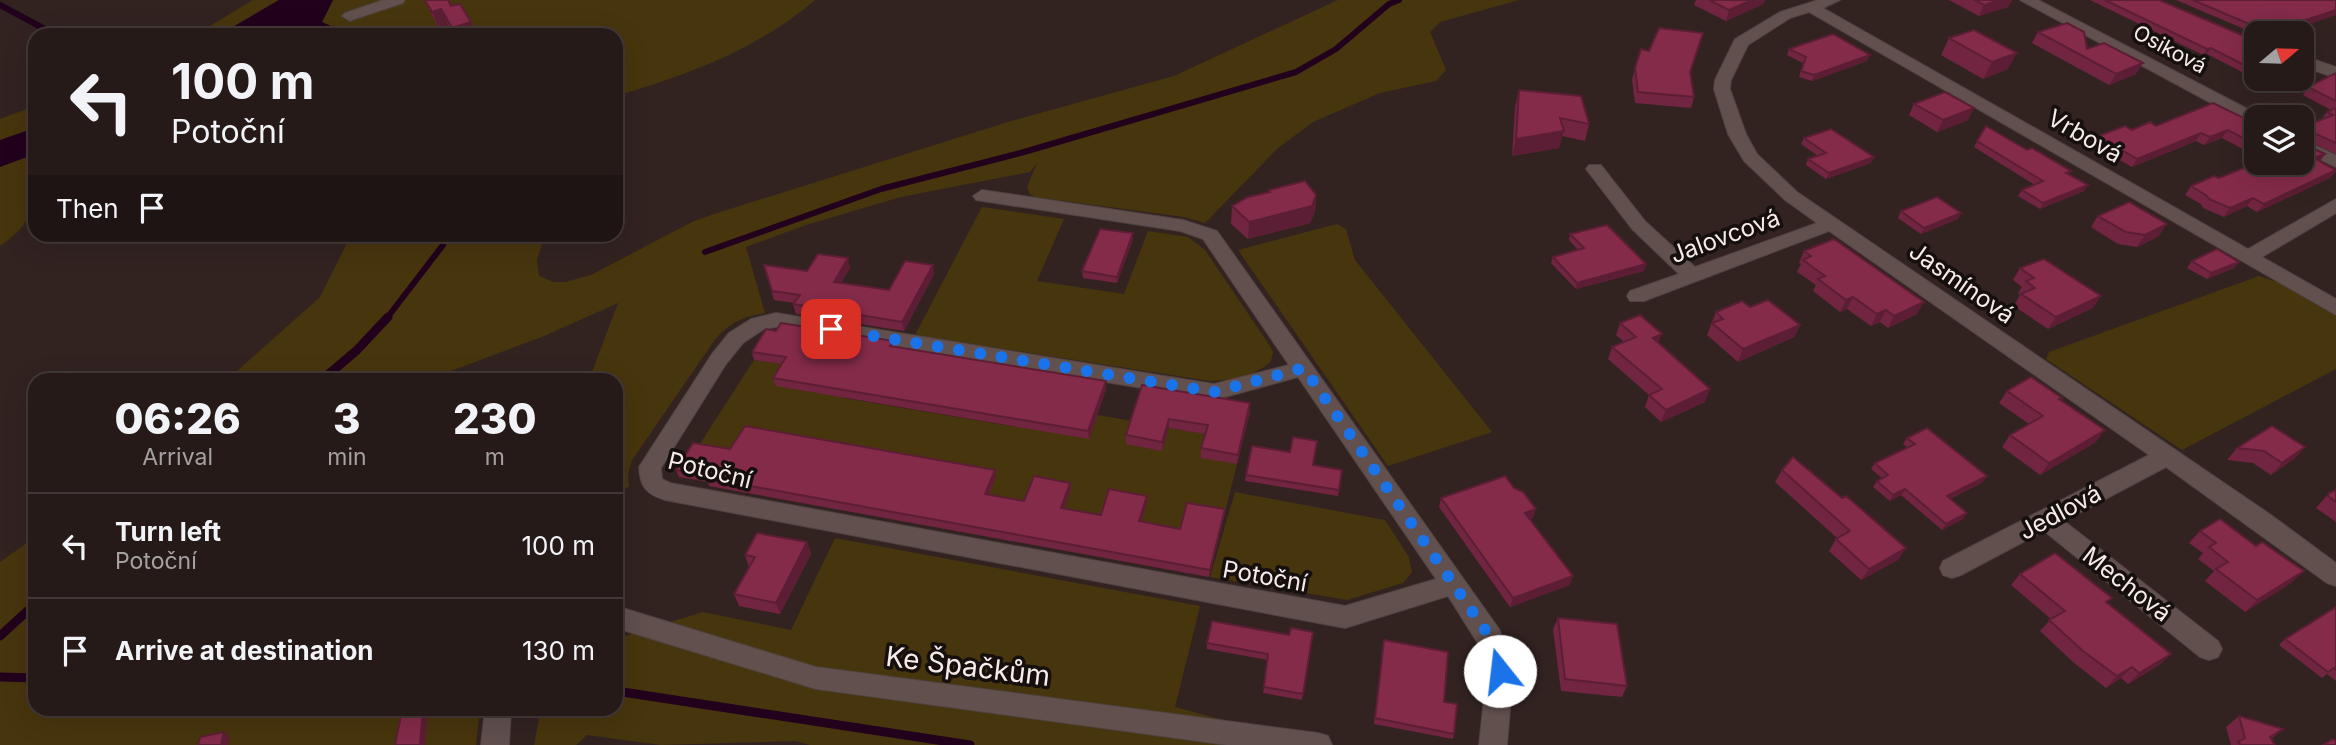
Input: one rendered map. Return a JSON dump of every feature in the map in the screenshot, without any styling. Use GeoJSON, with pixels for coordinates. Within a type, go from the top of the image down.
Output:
{"type":"FeatureCollection","features":[{"type":"Feature","properties":{"kind":"street"},"geometry":{"type":"LineString","coordinates":[[350,16],[398,0]]}},
{"type":"Feature","properties":{"kind":"street","name":"Jasmínová"},"geometry":{"type":"LineString","coordinates":[[1833,0],[1785,15],[1741,42],[1723,80],[1722,89],[1737,134],[1751,157],[1791,196],[1830,224],[2336,576]]}},
{"type":"Feature","properties":{"kind":"street","name":"Osiková"},"geometry":{"type":"LineString","coordinates":[[2027,0],[2244,114]]}},
{"type":"Feature","properties":{"kind":"street","name":"Vrbová"},"geometry":{"type":"LineString","coordinates":[[1810,7],[2336,308]]}},
{"type":"Feature","properties":{"kind":"street"},"geometry":{"type":"LineString","coordinates":[[2314,65],[2336,73]]}},
{"type":"Feature","properties":{"kind":"street"},"geometry":{"type":"LineString","coordinates":[[2314,151],[2336,162]]}},
{"type":"Feature","properties":{"kind":"street"},"geometry":{"type":"LineString","coordinates":[[1595,169],[1625,213],[1691,274]]}},
{"type":"Feature","properties":{"kind":"street"},"geometry":{"type":"LineString","coordinates":[[982,196],[1183,226],[1210,235],[1490,637],[1500,671],[1493,745]]}},
{"type":"Feature","properties":{"kind":"street"},"geometry":{"type":"LineString","coordinates":[[2249,257],[2336,205]]}},
{"type":"Feature","properties":{"kind":"street","name":"Jalovcová"},"geometry":{"type":"LineString","coordinates":[[1637,296],[1830,224]]}},
{"type":"Feature","properties":{"kind":"street","name":"Potoční"},"geometry":{"type":"LineString","coordinates":[[1304,368],[1214,392],[776,320],[758,324],[736,338],[719,359],[650,467],[651,482],[664,491],[1345,617],[1453,584]]}},
{"type":"Feature","properties":{"kind":"street","name":"Jedlová"},"geometry":{"type":"LineString","coordinates":[[1952,568],[2167,456]]}},
{"type":"Feature","properties":{"kind":"street","name":"Mechová"},"geometry":{"type":"LineString","coordinates":[[2045,519],[2209,649]]}},
{"type":"Feature","properties":{"kind":"street","name":"Ke Špačkům"},"geometry":{"type":"LineString","coordinates":[[623,619],[816,678],[1318,745]]}},
{"type":"Feature","properties":{"kind":"street"},"geometry":{"type":"LineString","coordinates":[[495,745],[497,716]]}},
{"type":"Feature","properties":{"kind":"shaded area"},"geometry":{"type":"Polygon","coordinates":[[[253,0],[279,0],[231,28],[207,28],[253,0]]]}},
{"type":"Feature","properties":{"kind":"shaded area"},"geometry":{"type":"Polygon","coordinates":[[[279,0],[333,0],[322,22],[335,28],[231,28],[279,0]]]}},
{"type":"Feature","properties":{"kind":"shaded area"},"geometry":{"type":"Polygon","coordinates":[[[333,0],[815,0],[794,17],[746,46],[695,69],[623,94],[623,28],[335,28],[322,22],[333,0]]]}},
{"type":"Feature","properties":{"kind":"shaded area"},"geometry":{"type":"Polygon","coordinates":[[[1338,0],[1519,0],[1440,22],[1430,32],[1446,70],[1436,81],[1380,93],[1313,122],[1277,149],[1205,223],[1184,217],[1035,197],[1027,187],[1037,163],[1030,172],[901,197],[806,225],[746,247],[765,313],[736,322],[714,341],[632,460],[628,474],[629,487],[623,489],[623,373],[592,373],[618,303],[544,336],[446,373],[235,373],[320,297],[348,242],[543,242],[537,260],[539,276],[554,282],[565,282],[591,275],[692,222],[717,213],[1008,122],[1174,76],[1338,0]]]}},
{"type":"Feature","properties":{"kind":"shaded area"},"geometry":{"type":"Polygon","coordinates":[[[28,109],[28,130],[0,140],[0,119],[28,109]]]}},
{"type":"Feature","properties":{"kind":"shaded area"},"geometry":{"type":"Polygon","coordinates":[[[28,130],[28,157],[0,167],[0,140],[28,130]]]}},
{"type":"Feature","properties":{"kind":"shaded area"},"geometry":{"type":"Polygon","coordinates":[[[28,157],[28,218],[23,226],[0,246],[0,167],[28,157]]]}},
{"type":"Feature","properties":{"kind":"shaded area"},"geometry":{"type":"Polygon","coordinates":[[[982,207],[1064,219],[1037,281],[1124,294],[1148,231],[1188,237],[1205,250],[1270,346],[1273,352],[1271,361],[1251,373],[1210,381],[915,335],[982,207]]]}},
{"type":"Feature","properties":{"kind":"shaded area"},"geometry":{"type":"Polygon","coordinates":[[[1337,224],[1346,229],[1355,260],[1492,432],[1388,466],[1238,250],[1337,224]]]}},
{"type":"Feature","properties":{"kind":"shaded area"},"geometry":{"type":"Polygon","coordinates":[[[2259,276],[2277,282],[2336,316],[2336,369],[2182,450],[2046,359],[2049,352],[2259,276]]]}},
{"type":"Feature","properties":{"kind":"shaded area"},"geometry":{"type":"Polygon","coordinates":[[[754,360],[788,365],[844,398],[1016,427],[1097,415],[1133,421],[1161,450],[1169,428],[1207,434],[1201,457],[1237,464],[1224,516],[1180,536],[1139,528],[1146,502],[1102,522],[696,450],[754,360]]]}},
{"type":"Feature","properties":{"kind":"shaded area"},"geometry":{"type":"Polygon","coordinates":[[[1235,492],[1385,520],[1409,557],[1412,572],[1403,583],[1347,600],[1210,577],[1235,492]]]}},
{"type":"Feature","properties":{"kind":"shaded area"},"geometry":{"type":"Polygon","coordinates":[[[835,538],[1200,606],[1175,707],[1315,745],[810,745],[796,741],[661,745],[587,735],[576,745],[534,745],[540,716],[623,716],[623,637],[703,612],[791,630],[835,538]]]}},
{"type":"Feature","properties":{"kind":"shaded area"},"geometry":{"type":"Polygon","coordinates":[[[28,542],[28,716],[479,716],[476,745],[0,745],[0,562],[28,542]]]}},
{"type":"Feature","properties":{"kind":"building"},"geometry":{"type":"Polygon","coordinates":[[[425,0],[448,0],[451,6],[460,4],[471,22],[452,28],[441,9],[432,12],[425,0]]]}},
{"type":"Feature","properties":{"kind":"building"},"geometry":{"type":"Polygon","coordinates":[[[1709,0],[1752,0],[1729,10],[1709,0]]]}},
{"type":"Feature","properties":{"kind":"building"},"geometry":{"type":"Polygon","coordinates":[[[1975,0],[2001,0],[1984,5],[1975,0]]]}},
{"type":"Feature","properties":{"kind":"building"},"geometry":{"type":"Polygon","coordinates":[[[2105,0],[2159,0],[2244,36],[2244,65],[2211,48],[2207,49],[2105,0]]]}},
{"type":"Feature","properties":{"kind":"building"},"geometry":{"type":"Polygon","coordinates":[[[2193,0],[2336,0],[2336,10],[2303,21],[2244,22],[2193,0]]]}},
{"type":"Feature","properties":{"kind":"building"},"geometry":{"type":"Polygon","coordinates":[[[2067,23],[2084,32],[2087,49],[2104,43],[2143,63],[2116,74],[2038,32],[2067,23]]]}},
{"type":"Feature","properties":{"kind":"building"},"geometry":{"type":"Polygon","coordinates":[[[1659,28],[1703,33],[1690,72],[1694,97],[1638,92],[1635,68],[1641,49],[1649,51],[1659,28]]]}},
{"type":"Feature","properties":{"kind":"building"},"geometry":{"type":"Polygon","coordinates":[[[1974,30],[2017,53],[1992,62],[1949,38],[1974,30]]]}},
{"type":"Feature","properties":{"kind":"building"},"geometry":{"type":"Polygon","coordinates":[[[1833,34],[1870,55],[1814,75],[1801,71],[1806,57],[1789,49],[1833,34]]]}},
{"type":"Feature","properties":{"kind":"building"},"geometry":{"type":"Polygon","coordinates":[[[2336,73],[2336,101],[2314,90],[2314,84],[2336,73]]]}},
{"type":"Feature","properties":{"kind":"building"},"geometry":{"type":"Polygon","coordinates":[[[1519,90],[1581,96],[1589,124],[1560,118],[1564,131],[1516,139],[1519,90]]]}},
{"type":"Feature","properties":{"kind":"building"},"geometry":{"type":"Polygon","coordinates":[[[1945,92],[1974,108],[1943,120],[1914,104],[1945,92]]]}},
{"type":"Feature","properties":{"kind":"building"},"geometry":{"type":"Polygon","coordinates":[[[2213,103],[2244,118],[2244,139],[2228,130],[2210,137],[2201,133],[2137,159],[2098,136],[2125,126],[2132,130],[2150,122],[2156,126],[2213,103]]]}},
{"type":"Feature","properties":{"kind":"building"},"geometry":{"type":"Polygon","coordinates":[[[2336,108],[2336,143],[2314,133],[2314,123],[2333,115],[2327,112],[2336,108]]]}},
{"type":"Feature","properties":{"kind":"building"},"geometry":{"type":"Polygon","coordinates":[[[1986,126],[2027,150],[2032,148],[2071,171],[2066,173],[2088,185],[2043,203],[2022,190],[2043,181],[1977,141],[1986,126]]]}},
{"type":"Feature","properties":{"kind":"building"},"geometry":{"type":"Polygon","coordinates":[[[1831,129],[1874,157],[1829,173],[1808,159],[1826,153],[1804,138],[1831,129]]]}},
{"type":"Feature","properties":{"kind":"building"},"geometry":{"type":"Polygon","coordinates":[[[2314,149],[2325,154],[2314,158],[2314,149]]]}},
{"type":"Feature","properties":{"kind":"building"},"geometry":{"type":"Polygon","coordinates":[[[2314,158],[2336,170],[2264,204],[2253,198],[2230,208],[2209,199],[2191,186],[2214,176],[2219,178],[2244,168],[2244,175],[2314,175],[2314,158]]]}},
{"type":"Feature","properties":{"kind":"building"},"geometry":{"type":"Polygon","coordinates":[[[1305,181],[1316,195],[1312,206],[1249,222],[1232,206],[1248,197],[1305,181]]]}},
{"type":"Feature","properties":{"kind":"building"},"geometry":{"type":"Polygon","coordinates":[[[1937,197],[1961,213],[1924,228],[1901,211],[1937,197]]]}},
{"type":"Feature","properties":{"kind":"building"},"geometry":{"type":"Polygon","coordinates":[[[2129,202],[2167,224],[2145,235],[2126,232],[2098,216],[2129,202]]]}},
{"type":"Feature","properties":{"kind":"building"},"geometry":{"type":"Polygon","coordinates":[[[1607,225],[1646,264],[1577,283],[1553,257],[1584,248],[1570,234],[1607,225]]]}},
{"type":"Feature","properties":{"kind":"building"},"geometry":{"type":"Polygon","coordinates":[[[1100,229],[1133,233],[1117,277],[1082,271],[1100,229]]]}},
{"type":"Feature","properties":{"kind":"building"},"geometry":{"type":"Polygon","coordinates":[[[1834,239],[1924,302],[1894,316],[1886,310],[1877,314],[1853,297],[1846,300],[1818,279],[1825,276],[1803,260],[1811,256],[1804,251],[1834,239]]]}},
{"type":"Feature","properties":{"kind":"building"},"geometry":{"type":"Polygon","coordinates":[[[2217,249],[2239,262],[2211,273],[2192,261],[2217,249]]]}},
{"type":"Feature","properties":{"kind":"building"},"geometry":{"type":"Polygon","coordinates":[[[818,254],[848,258],[834,282],[889,290],[905,261],[933,265],[902,322],[793,304],[800,295],[772,291],[764,265],[807,271],[818,254]]]}},
{"type":"Feature","properties":{"kind":"building"},"geometry":{"type":"Polygon","coordinates":[[[2044,259],[2101,296],[2056,317],[2021,294],[2035,288],[2026,281],[2034,278],[2020,268],[2044,259]]]}},
{"type":"Feature","properties":{"kind":"building"},"geometry":{"type":"Polygon","coordinates":[[[1768,300],[1800,325],[1743,349],[1712,323],[1723,319],[1716,312],[1742,301],[1750,307],[1768,300]]]}},
{"type":"Feature","properties":{"kind":"building"},"geometry":{"type":"Polygon","coordinates":[[[1640,315],[1662,334],[1653,338],[1710,389],[1666,410],[1649,395],[1662,389],[1612,347],[1636,337],[1620,323],[1640,315]]]}},
{"type":"Feature","properties":{"kind":"building"},"geometry":{"type":"Polygon","coordinates":[[[781,323],[893,341],[890,346],[1106,381],[1088,431],[773,378],[786,357],[752,352],[766,329],[776,331],[781,323]]]}},
{"type":"Feature","properties":{"kind":"building"},"geometry":{"type":"Polygon","coordinates":[[[2031,377],[2105,430],[2049,463],[2010,435],[2043,416],[2007,391],[2031,377]]]}},
{"type":"Feature","properties":{"kind":"building"},"geometry":{"type":"Polygon","coordinates":[[[1142,385],[1250,403],[1238,455],[1201,448],[1208,425],[1169,419],[1162,442],[1126,435],[1142,385]]]}},
{"type":"Feature","properties":{"kind":"building"},"geometry":{"type":"Polygon","coordinates":[[[745,426],[995,470],[985,494],[1024,501],[1034,476],[1070,483],[1061,508],[1101,515],[1109,489],[1147,496],[1139,521],[1180,529],[1187,503],[1225,509],[1210,570],[707,478],[708,475],[676,470],[693,443],[730,449],[745,426]]]}},
{"type":"Feature","properties":{"kind":"building"},"geometry":{"type":"Polygon","coordinates":[[[2272,426],[2305,447],[2282,463],[2264,451],[2237,448],[2272,426]]]}},
{"type":"Feature","properties":{"kind":"building"},"geometry":{"type":"Polygon","coordinates":[[[1927,428],[1987,476],[1947,496],[1967,513],[1946,524],[1905,489],[1893,495],[1877,481],[1888,475],[1875,463],[1915,444],[1907,438],[1927,428]]]}},
{"type":"Feature","properties":{"kind":"building"},"geometry":{"type":"Polygon","coordinates":[[[1293,437],[1317,441],[1313,465],[1342,470],[1339,490],[1246,475],[1252,446],[1290,452],[1293,437]]]}},
{"type":"Feature","properties":{"kind":"building"},"geometry":{"type":"Polygon","coordinates":[[[1793,457],[1842,498],[1846,496],[1906,548],[1869,569],[1836,539],[1850,531],[1782,470],[1793,457]]]}},
{"type":"Feature","properties":{"kind":"building"},"geometry":{"type":"Polygon","coordinates":[[[1505,476],[1514,488],[1523,492],[1536,509],[1525,513],[1573,576],[1513,598],[1441,498],[1505,476]]]}},
{"type":"Feature","properties":{"kind":"building"},"geometry":{"type":"Polygon","coordinates":[[[2336,490],[2336,502],[2328,496],[2336,490]]]}},
{"type":"Feature","properties":{"kind":"building"},"geometry":{"type":"Polygon","coordinates":[[[2220,519],[2256,546],[2262,542],[2304,571],[2257,600],[2216,569],[2228,562],[2209,547],[2216,543],[2200,531],[2220,519]]]}},
{"type":"Feature","properties":{"kind":"building"},"geometry":{"type":"Polygon","coordinates":[[[757,533],[807,542],[776,603],[734,594],[755,557],[745,555],[757,533]]]}},
{"type":"Feature","properties":{"kind":"building"},"geometry":{"type":"Polygon","coordinates":[[[2055,553],[2112,598],[2106,602],[2171,654],[2139,673],[2132,667],[2117,676],[2083,651],[2049,620],[2065,611],[2020,574],[2055,553]]]}},
{"type":"Feature","properties":{"kind":"building"},"geometry":{"type":"Polygon","coordinates":[[[2336,607],[2336,670],[2334,668],[2328,672],[2285,639],[2336,607]]]}},
{"type":"Feature","properties":{"kind":"building"},"geometry":{"type":"Polygon","coordinates":[[[1558,618],[1617,624],[1627,686],[1565,679],[1558,618]]]}},
{"type":"Feature","properties":{"kind":"building"},"geometry":{"type":"Polygon","coordinates":[[[1212,621],[1289,635],[1291,628],[1313,632],[1303,694],[1264,687],[1268,654],[1207,643],[1212,621]]]}},
{"type":"Feature","properties":{"kind":"building"},"geometry":{"type":"Polygon","coordinates":[[[1384,640],[1448,652],[1444,702],[1457,704],[1454,734],[1375,718],[1384,640]]]}},
{"type":"Feature","properties":{"kind":"building"},"geometry":{"type":"Polygon","coordinates":[[[401,716],[422,716],[420,745],[395,745],[401,716]]]}},
{"type":"Feature","properties":{"kind":"building"},"geometry":{"type":"Polygon","coordinates":[[[2239,716],[2283,729],[2270,737],[2275,745],[2241,745],[2238,742],[2245,738],[2239,716]]]}},
{"type":"Feature","properties":{"kind":"building"},"geometry":{"type":"Polygon","coordinates":[[[224,732],[221,745],[198,745],[200,737],[224,732]]]}},
{"type":"Feature","properties":{"kind":"building"},"geometry":{"type":"Polygon","coordinates":[[[2333,739],[2336,745],[2323,745],[2333,739]]]}},
{"type":"Feature","properties":{"kind":"waterway"},"geometry":{"type":"LineString","coordinates":[[705,252],[881,189],[1024,152],[1296,72],[1336,49],[1389,4],[1399,0]]}},
{"type":"Feature","properties":{"kind":"waterway"},"geometry":{"type":"LineString","coordinates":[[0,5],[43,28]]}},
{"type":"Feature","properties":{"kind":"waterway"},"geometry":{"type":"LineString","coordinates":[[387,318],[444,242]]}},
{"type":"Feature","properties":{"kind":"waterway"},"geometry":{"type":"LineString","coordinates":[[330,373],[357,350],[388,317]]}},
{"type":"Feature","properties":{"kind":"waterway"},"geometry":{"type":"LineString","coordinates":[[0,636],[28,610]]}},
{"type":"Feature","properties":{"kind":"waterway"},"geometry":{"type":"LineString","coordinates":[[0,677],[28,678]]}},
{"type":"Feature","properties":{"kind":"waterway"},"geometry":{"type":"LineString","coordinates":[[623,692],[970,745]]}},
{"type":"Feature","properties":{"kind":"route"},"geometry":{"type":"LineString","coordinates":[[831,329],[1214,392],[1304,368],[1490,637],[1500,671]]}}]}
